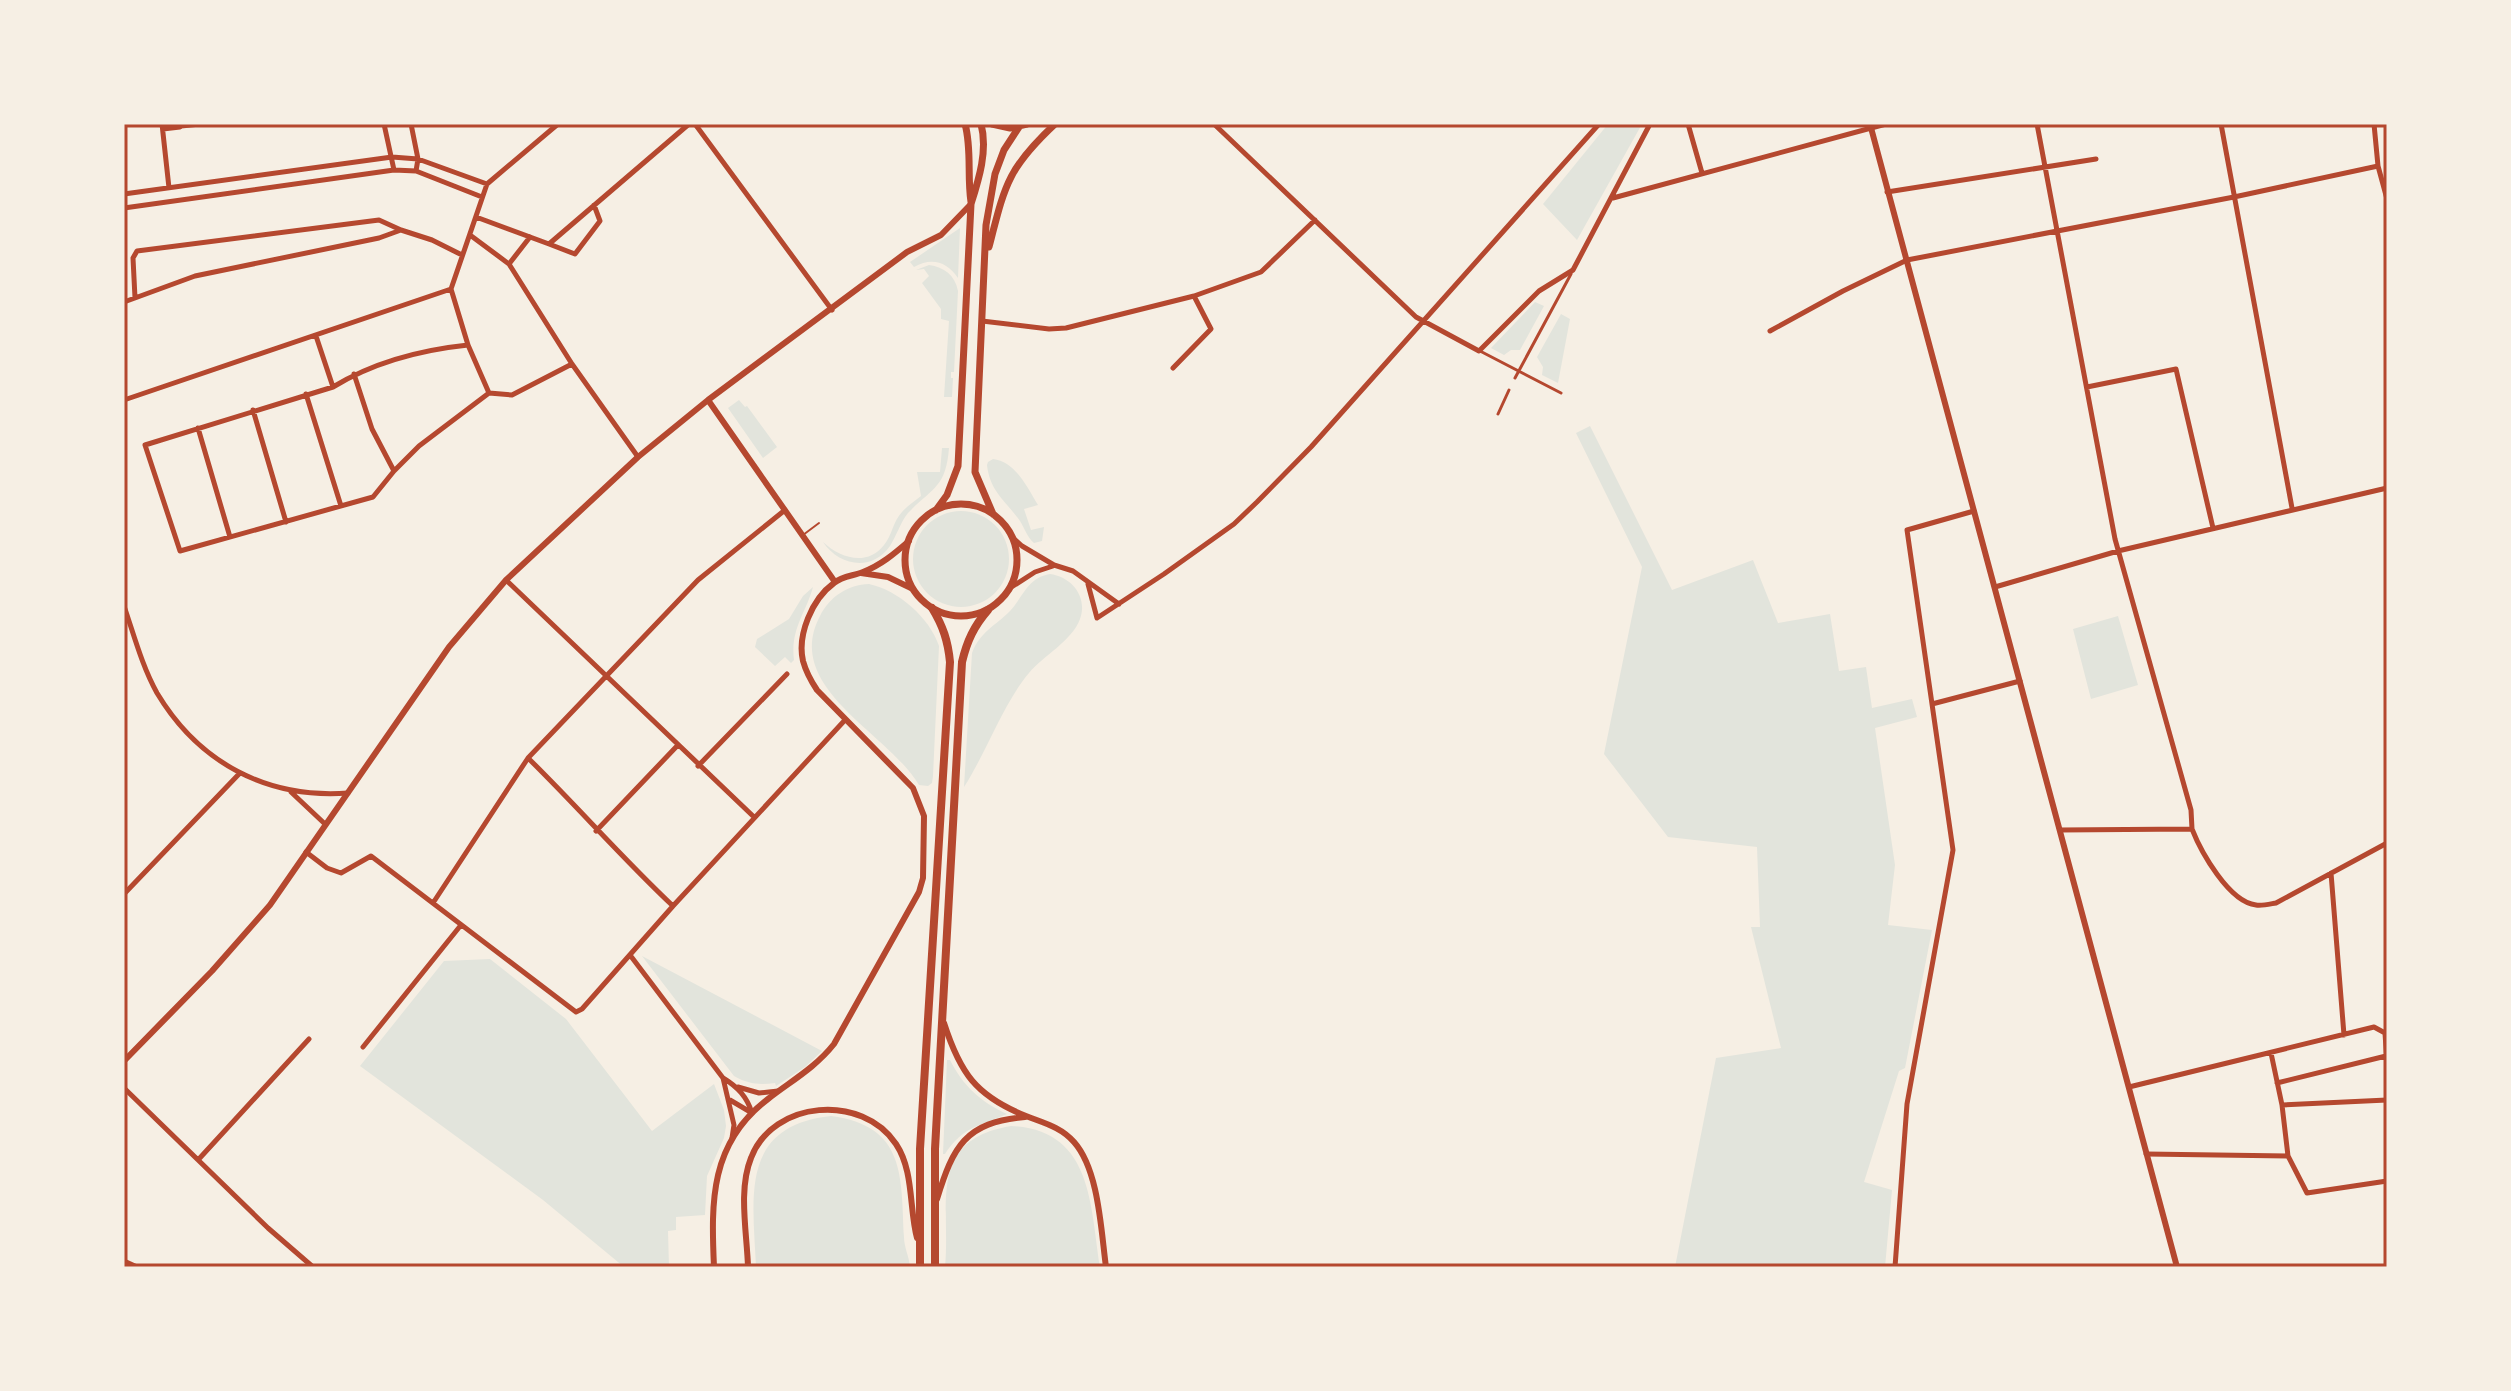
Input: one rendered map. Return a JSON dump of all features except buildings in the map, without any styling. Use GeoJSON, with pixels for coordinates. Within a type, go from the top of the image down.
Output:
{"type":"FeatureCollection","features":[{"type":"Feature","properties":{"kind":"highway"},"geometry":{"type":"LineString","coordinates":[[920,1267],[920,1149],[950,662],[943,625],[932,608]]}},
{"type":"Feature","properties":{"kind":"highway"},"geometry":{"type":"LineString","coordinates":[[935,1267],[934,1210],[942,1018],[962,662],[975,625],[988,610]]}},
{"type":"Feature","properties":{"kind":"main road"},"geometry":{"type":"LineString","coordinates":[[965,124],[969,142],[967,180],[971,204],[958,466],[947,495],[936,510],[921,521],[909,541],[905,559],[913,589],[932,608],[949,615],[968,616],[988,610],[1003,598],[1016,572],[1017,555],[1012,537],[993,514],[975,472],[986,225],[995,174],[1004,150],[1023,126]]}},
{"type":"Feature","properties":{"kind":"main road"},"geometry":{"type":"LineString","coordinates":[[971,204],[980,176],[983,150],[981,124]]}},
{"type":"Feature","properties":{"kind":"main road"},"geometry":{"type":"LineString","coordinates":[[992,124],[1001,127],[1023,126]]}},
{"type":"Feature","properties":{"kind":"main road"},"geometry":{"type":"LineString","coordinates":[[1041,124],[1048,131]]}},
{"type":"Feature","properties":{"kind":"main road"},"geometry":{"type":"LineString","coordinates":[[985,261],[1000,203],[1012,172],[1055,124]]}},
{"type":"Feature","properties":{"kind":"main road"},"geometry":{"type":"LineString","coordinates":[[936,510],[962,505],[993,514]]}},
{"type":"Feature","properties":{"kind":"street"},"geometry":{"type":"LineString","coordinates":[[169,188],[162,126],[200,124]]}},
{"type":"Feature","properties":{"kind":"street"},"geometry":{"type":"LineString","coordinates":[[384,124],[394,170]]}},
{"type":"Feature","properties":{"kind":"street"},"geometry":{"type":"LineString","coordinates":[[411,124],[418,159],[416,171]]}},
{"type":"Feature","properties":{"kind":"street"},"geometry":{"type":"LineString","coordinates":[[489,393],[468,345],[451,289],[487,184],[558,124]]}},
{"type":"Feature","properties":{"kind":"street"},"geometry":{"type":"LineString","coordinates":[[549,244],[689,124]]}},
{"type":"Feature","properties":{"kind":"street"},"geometry":{"type":"LineString","coordinates":[[695,124],[832,310]]}},
{"type":"Feature","properties":{"kind":"street"},"geometry":{"type":"LineString","coordinates":[[1214,124],[1416,317],[1561,393]]}},
{"type":"Feature","properties":{"kind":"street"},"geometry":{"type":"LineString","coordinates":[[1088,584],[1097,618],[1234,524],[1311,447],[1599,124]]}},
{"type":"Feature","properties":{"kind":"street"},"geometry":{"type":"LineString","coordinates":[[1515,378],[1650,124]]}},
{"type":"Feature","properties":{"kind":"street"},"geometry":{"type":"LineString","coordinates":[[1688,124],[1702,173]]}},
{"type":"Feature","properties":{"kind":"street"},"geometry":{"type":"LineString","coordinates":[[1612,198],[1886,124]]}},
{"type":"Feature","properties":{"kind":"street"},"geometry":{"type":"LineString","coordinates":[[2037,124],[2118,551],[2191,810],[2192,829],[2202,854],[2218,876],[2244,900],[2256,906],[2276,903],[2387,843]]}},
{"type":"Feature","properties":{"kind":"street"},"geometry":{"type":"LineString","coordinates":[[2221,124],[2292,509]]}},
{"type":"Feature","properties":{"kind":"street"},"geometry":{"type":"LineString","coordinates":[[2374,124],[2378,166],[2387,199]]}},
{"type":"Feature","properties":{"kind":"street"},"geometry":{"type":"LineString","coordinates":[[1871,126],[2177,1267]]}},
{"type":"Feature","properties":{"kind":"street"},"geometry":{"type":"LineString","coordinates":[[124,194],[392,157],[418,159],[487,184]]}},
{"type":"Feature","properties":{"kind":"street"},"geometry":{"type":"LineString","coordinates":[[1887,192],[2096,159]]}},
{"type":"Feature","properties":{"kind":"street"},"geometry":{"type":"LineString","coordinates":[[1770,331],[1907,260],[2378,166]]}},
{"type":"Feature","properties":{"kind":"street"},"geometry":{"type":"LineString","coordinates":[[124,208],[394,170],[416,171],[482,197]]}},
{"type":"Feature","properties":{"kind":"street"},"geometry":{"type":"LineString","coordinates":[[124,1061],[212,971],[270,905],[449,647],[506,580],[638,457],[708,400],[907,252],[941,235],[971,204]]}},
{"type":"Feature","properties":{"kind":"street"},"geometry":{"type":"LineString","coordinates":[[476,217],[575,254],[600,221],[594,205]]}},
{"type":"Feature","properties":{"kind":"street"},"geometry":{"type":"LineString","coordinates":[[135,298],[133,258],[137,251],[379,220],[462,255]]}},
{"type":"Feature","properties":{"kind":"street"},"geometry":{"type":"LineString","coordinates":[[982,321],[1049,329],[1066,328],[1194,296],[1261,272],[1315,220]]}},
{"type":"Feature","properties":{"kind":"street"},"geometry":{"type":"LineString","coordinates":[[124,302],[195,276],[379,238],[401,230]]}},
{"type":"Feature","properties":{"kind":"street"},"geometry":{"type":"LineString","coordinates":[[470,235],[509,264],[572,364],[638,457]]}},
{"type":"Feature","properties":{"kind":"street"},"geometry":{"type":"LineString","coordinates":[[509,264],[530,237]]}},
{"type":"Feature","properties":{"kind":"street"},"geometry":{"type":"LineString","coordinates":[[1479,351],[1539,291],[1573,270]]}},
{"type":"Feature","properties":{"kind":"street"},"geometry":{"type":"LineString","coordinates":[[124,400],[451,289]]}},
{"type":"Feature","properties":{"kind":"street"},"geometry":{"type":"LineString","coordinates":[[1173,368],[1211,329],[1194,296]]}},
{"type":"Feature","properties":{"kind":"street"},"geometry":{"type":"LineString","coordinates":[[316,336],[333,387]]}},
{"type":"Feature","properties":{"kind":"street"},"geometry":{"type":"LineString","coordinates":[[468,345],[425,349],[354,374],[333,387],[145,445],[180,551],[373,497],[419,446],[489,393],[512,395],[572,364]]}},
{"type":"Feature","properties":{"kind":"street"},"geometry":{"type":"LineString","coordinates":[[2087,387],[2176,369],[2213,528]]}},
{"type":"Feature","properties":{"kind":"street"},"geometry":{"type":"LineString","coordinates":[[354,374],[372,429],[394,471]]}},
{"type":"Feature","properties":{"kind":"street"},"geometry":{"type":"LineString","coordinates":[[1498,414],[1509,390]]}},
{"type":"Feature","properties":{"kind":"street"},"geometry":{"type":"LineString","coordinates":[[306,394],[341,506]]}},
{"type":"Feature","properties":{"kind":"street"},"geometry":{"type":"LineString","coordinates":[[708,400],[835,582]]}},
{"type":"Feature","properties":{"kind":"street"},"geometry":{"type":"LineString","coordinates":[[253,410],[286,522]]}},
{"type":"Feature","properties":{"kind":"street"},"geometry":{"type":"LineString","coordinates":[[198,428],[230,537]]}},
{"type":"Feature","properties":{"kind":"street"},"geometry":{"type":"LineString","coordinates":[[1995,587],[2118,551],[2387,488]]}},
{"type":"Feature","properties":{"kind":"street"},"geometry":{"type":"LineString","coordinates":[[433,903],[528,758],[698,580],[785,510]]}},
{"type":"Feature","properties":{"kind":"street"},"geometry":{"type":"LineString","coordinates":[[1895,1267],[1907,1104],[1953,850],[1907,530],[1974,511]]}},
{"type":"Feature","properties":{"kind":"street"},"geometry":{"type":"LineString","coordinates":[[1012,537],[1054,565],[1073,571],[1119,604]]}},
{"type":"Feature","properties":{"kind":"street"},"geometry":{"type":"LineString","coordinates":[[732,1138],[752,1113],[815,1065],[834,1044],[919,892],[923,878],[924,816],[920,803],[906,779],[817,690],[807,675],[803,659],[806,627],[813,607],[835,582],[885,562],[909,541]]}},
{"type":"Feature","properties":{"kind":"street"},"geometry":{"type":"LineString","coordinates":[[1010,588],[1035,572],[1054,565]]}},
{"type":"Feature","properties":{"kind":"street"},"geometry":{"type":"LineString","coordinates":[[861,573],[888,577],[913,589]]}},
{"type":"Feature","properties":{"kind":"street"},"geometry":{"type":"LineString","coordinates":[[506,580],[754,818]]}},
{"type":"Feature","properties":{"kind":"street"},"geometry":{"type":"LineString","coordinates":[[124,606],[142,661],[157,692],[177,722],[225,766],[290,792],[320,795],[348,793]]}},
{"type":"Feature","properties":{"kind":"street"},"geometry":{"type":"LineString","coordinates":[[698,766],[787,674]]}},
{"type":"Feature","properties":{"kind":"street"},"geometry":{"type":"LineString","coordinates":[[1932,704],[2020,681]]}},
{"type":"Feature","properties":{"kind":"street"},"geometry":{"type":"LineString","coordinates":[[306,852],[327,868],[341,873],[371,856],[576,1012],[845,720]]}},
{"type":"Feature","properties":{"kind":"street"},"geometry":{"type":"LineString","coordinates":[[596,831],[677,746]]}},
{"type":"Feature","properties":{"kind":"street"},"geometry":{"type":"LineString","coordinates":[[528,758],[596,831],[673,906]]}},
{"type":"Feature","properties":{"kind":"street"},"geometry":{"type":"LineString","coordinates":[[124,894],[239,774]]}},
{"type":"Feature","properties":{"kind":"street"},"geometry":{"type":"LineString","coordinates":[[290,792],[325,824]]}},
{"type":"Feature","properties":{"kind":"street"},"geometry":{"type":"LineString","coordinates":[[2060,830],[2192,829]]}},
{"type":"Feature","properties":{"kind":"street"},"geometry":{"type":"LineString","coordinates":[[2331,873],[2344,1035]]}},
{"type":"Feature","properties":{"kind":"street"},"geometry":{"type":"LineString","coordinates":[[363,1047],[461,925]]}},
{"type":"Feature","properties":{"kind":"street"},"geometry":{"type":"LineString","coordinates":[[630,955],[723,1078],[730,1099],[734,1125],[732,1138],[714,1187],[714,1267]]}},
{"type":"Feature","properties":{"kind":"street"},"geometry":{"type":"LineString","coordinates":[[942,1018],[958,1062],[969,1080],[992,1099],[1058,1129],[1074,1142],[1086,1160],[1095,1195],[1106,1267]]}},
{"type":"Feature","properties":{"kind":"street"},"geometry":{"type":"LineString","coordinates":[[2129,1087],[2374,1027],[2385,1033],[2387,1063]]}},
{"type":"Feature","properties":{"kind":"street"},"geometry":{"type":"LineString","coordinates":[[198,1160],[309,1039]]}},
{"type":"Feature","properties":{"kind":"street"},"geometry":{"type":"LineString","coordinates":[[2271,1053],[2288,1156],[2307,1193],[2387,1181]]}},
{"type":"Feature","properties":{"kind":"street"},"geometry":{"type":"LineString","coordinates":[[2277,1083],[2386,1056]]}},
{"type":"Feature","properties":{"kind":"street"},"geometry":{"type":"LineString","coordinates":[[723,1078],[759,1093],[779,1091]]}},
{"type":"Feature","properties":{"kind":"street"},"geometry":{"type":"LineString","coordinates":[[736,1086],[749,1103],[752,1113]]}},
{"type":"Feature","properties":{"kind":"street"},"geometry":{"type":"LineString","coordinates":[[124,1088],[268,1228],[313,1267]]}},
{"type":"Feature","properties":{"kind":"street"},"geometry":{"type":"LineString","coordinates":[[730,1099],[752,1113]]}},
{"type":"Feature","properties":{"kind":"street"},"geometry":{"type":"LineString","coordinates":[[2282,1105],[2387,1100]]}},
{"type":"Feature","properties":{"kind":"street"},"geometry":{"type":"LineString","coordinates":[[748,1267],[745,1196],[750,1161],[758,1143],[774,1127],[809,1112],[849,1110],[884,1129],[905,1161],[918,1241]]}},
{"type":"Feature","properties":{"kind":"street"},"geometry":{"type":"LineString","coordinates":[[934,1210],[949,1160],[961,1144],[988,1125],[1029,1117]]}},
{"type":"Feature","properties":{"kind":"street"},"geometry":{"type":"LineString","coordinates":[[2146,1154],[2288,1156]]}},
{"type":"Feature","properties":{"kind":"street"},"geometry":{"type":"LineString","coordinates":[[124,1261],[137,1267]]}},
{"type":"Feature","properties":{"kind":"lane"},"geometry":{"type":"LineString","coordinates":[[802,535],[819,523]]}},
{"type":"Feature","properties":{"kind":"shaded area"},"geometry":{"type":"Polygon","coordinates":[[[1608,124],[1642,124],[1577,240],[1543,204],[1608,124]]]}},
{"type":"Feature","properties":{"kind":"shaded area"},"geometry":{"type":"Polygon","coordinates":[[[960,228],[958,278],[939,263],[927,262],[914,267],[910,262],[960,228]]]}},
{"type":"Feature","properties":{"kind":"shaded area"},"geometry":{"type":"Polygon","coordinates":[[[929,265],[948,273],[958,291],[954,372],[951,372],[952,397],[944,397],[949,321],[941,319],[941,309],[922,283],[929,276],[924,269],[916,270],[929,265]]]}},
{"type":"Feature","properties":{"kind":"shaded area"},"geometry":{"type":"Polygon","coordinates":[[[1535,302],[1544,306],[1520,350],[1511,350],[1504,355],[1491,348],[1535,302]]]}},
{"type":"Feature","properties":{"kind":"shaded area"},"geometry":{"type":"Polygon","coordinates":[[[1561,314],[1570,319],[1558,383],[1542,375],[1543,367],[1537,357],[1561,314]]]}},
{"type":"Feature","properties":{"kind":"shaded area"},"geometry":{"type":"Polygon","coordinates":[[[739,400],[747,406],[777,447],[763,458],[728,408],[739,400]]]}},
{"type":"Feature","properties":{"kind":"shaded area"},"geometry":{"type":"Polygon","coordinates":[[[1590,426],[1672,590],[1753,560],[1778,623],[1830,614],[1839,671],[1866,667],[1872,708],[1912,699],[1917,717],[1875,728],[1895,865],[1888,925],[1932,930],[1905,1068],[1899,1071],[1864,1182],[1892,1190],[1885,1267],[1675,1267],[1716,1058],[1781,1048],[1751,927],[1760,927],[1757,847],[1668,837],[1604,754],[1642,567],[1576,433],[1590,426]]]}},
{"type":"Feature","properties":{"kind":"shaded area"},"geometry":{"type":"Polygon","coordinates":[[[942,448],[949,448],[941,480],[908,513],[883,554],[865,562],[846,561],[823,542],[837,552],[854,558],[877,552],[887,541],[899,516],[921,496],[917,472],[940,472],[942,448]]]}},
{"type":"Feature","properties":{"kind":"shaded area"},"geometry":{"type":"Polygon","coordinates":[[[993,459],[1014,470],[1030,491],[1038,505],[1024,509],[1031,530],[1044,527],[1042,541],[1032,541],[995,489],[987,465],[993,459]]]}},
{"type":"Feature","properties":{"kind":"shaded area"},"geometry":{"type":"Polygon","coordinates":[[[952,511],[970,511],[988,519],[1001,532],[1009,550],[1006,578],[988,599],[970,607],[952,607],[934,599],[921,586],[913,568],[913,550],[921,532],[934,519],[952,511]]]}},
{"type":"Feature","properties":{"kind":"shaded area"},"geometry":{"type":"Polygon","coordinates":[[[1050,574],[1065,579],[1076,589],[1082,603],[1080,619],[1071,634],[1020,685],[964,787],[972,653],[984,634],[1010,611],[1031,584],[1050,574]]]}},
{"type":"Feature","properties":{"kind":"shaded area"},"geometry":{"type":"Polygon","coordinates":[[[869,584],[891,592],[912,607],[928,625],[939,646],[933,776],[928,786],[919,785],[904,765],[844,708],[826,687],[815,665],[812,642],[824,609],[840,593],[869,584]]]}},
{"type":"Feature","properties":{"kind":"shaded area"},"geometry":{"type":"Polygon","coordinates":[[[813,587],[796,630],[794,660],[791,663],[785,657],[775,666],[755,647],[757,639],[789,619],[803,596],[813,587]]]}},
{"type":"Feature","properties":{"kind":"shaded area"},"geometry":{"type":"Polygon","coordinates":[[[2118,616],[2138,685],[2091,699],[2073,629],[2118,616]]]}},
{"type":"Feature","properties":{"kind":"shaded area"},"geometry":{"type":"Polygon","coordinates":[[[642,956],[822,1051],[805,1067],[776,1086],[775,1083],[754,1083],[734,1076],[642,956]]]}},
{"type":"Feature","properties":{"kind":"shaded area"},"geometry":{"type":"Polygon","coordinates":[[[490,959],[566,1019],[652,1131],[714,1084],[724,1110],[724,1138],[707,1176],[705,1215],[676,1217],[676,1230],[668,1231],[669,1267],[624,1267],[543,1200],[360,1066],[444,961],[490,959]]]}},
{"type":"Feature","properties":{"kind":"shaded area"},"geometry":{"type":"Polygon","coordinates":[[[947,1060],[974,1092],[1007,1114],[965,1132],[943,1154],[947,1060]]]}},
{"type":"Feature","properties":{"kind":"shaded area"},"geometry":{"type":"Polygon","coordinates":[[[831,1116],[856,1122],[874,1131],[894,1157],[902,1194],[904,1241],[910,1267],[756,1267],[754,1191],[766,1150],[780,1134],[801,1122],[831,1116]]]}},
{"type":"Feature","properties":{"kind":"shaded area"},"geometry":{"type":"Polygon","coordinates":[[[1011,1126],[1038,1131],[1058,1141],[1073,1156],[1089,1196],[1100,1267],[945,1267],[946,1199],[954,1160],[966,1145],[984,1134],[1011,1126]]]}}]}
